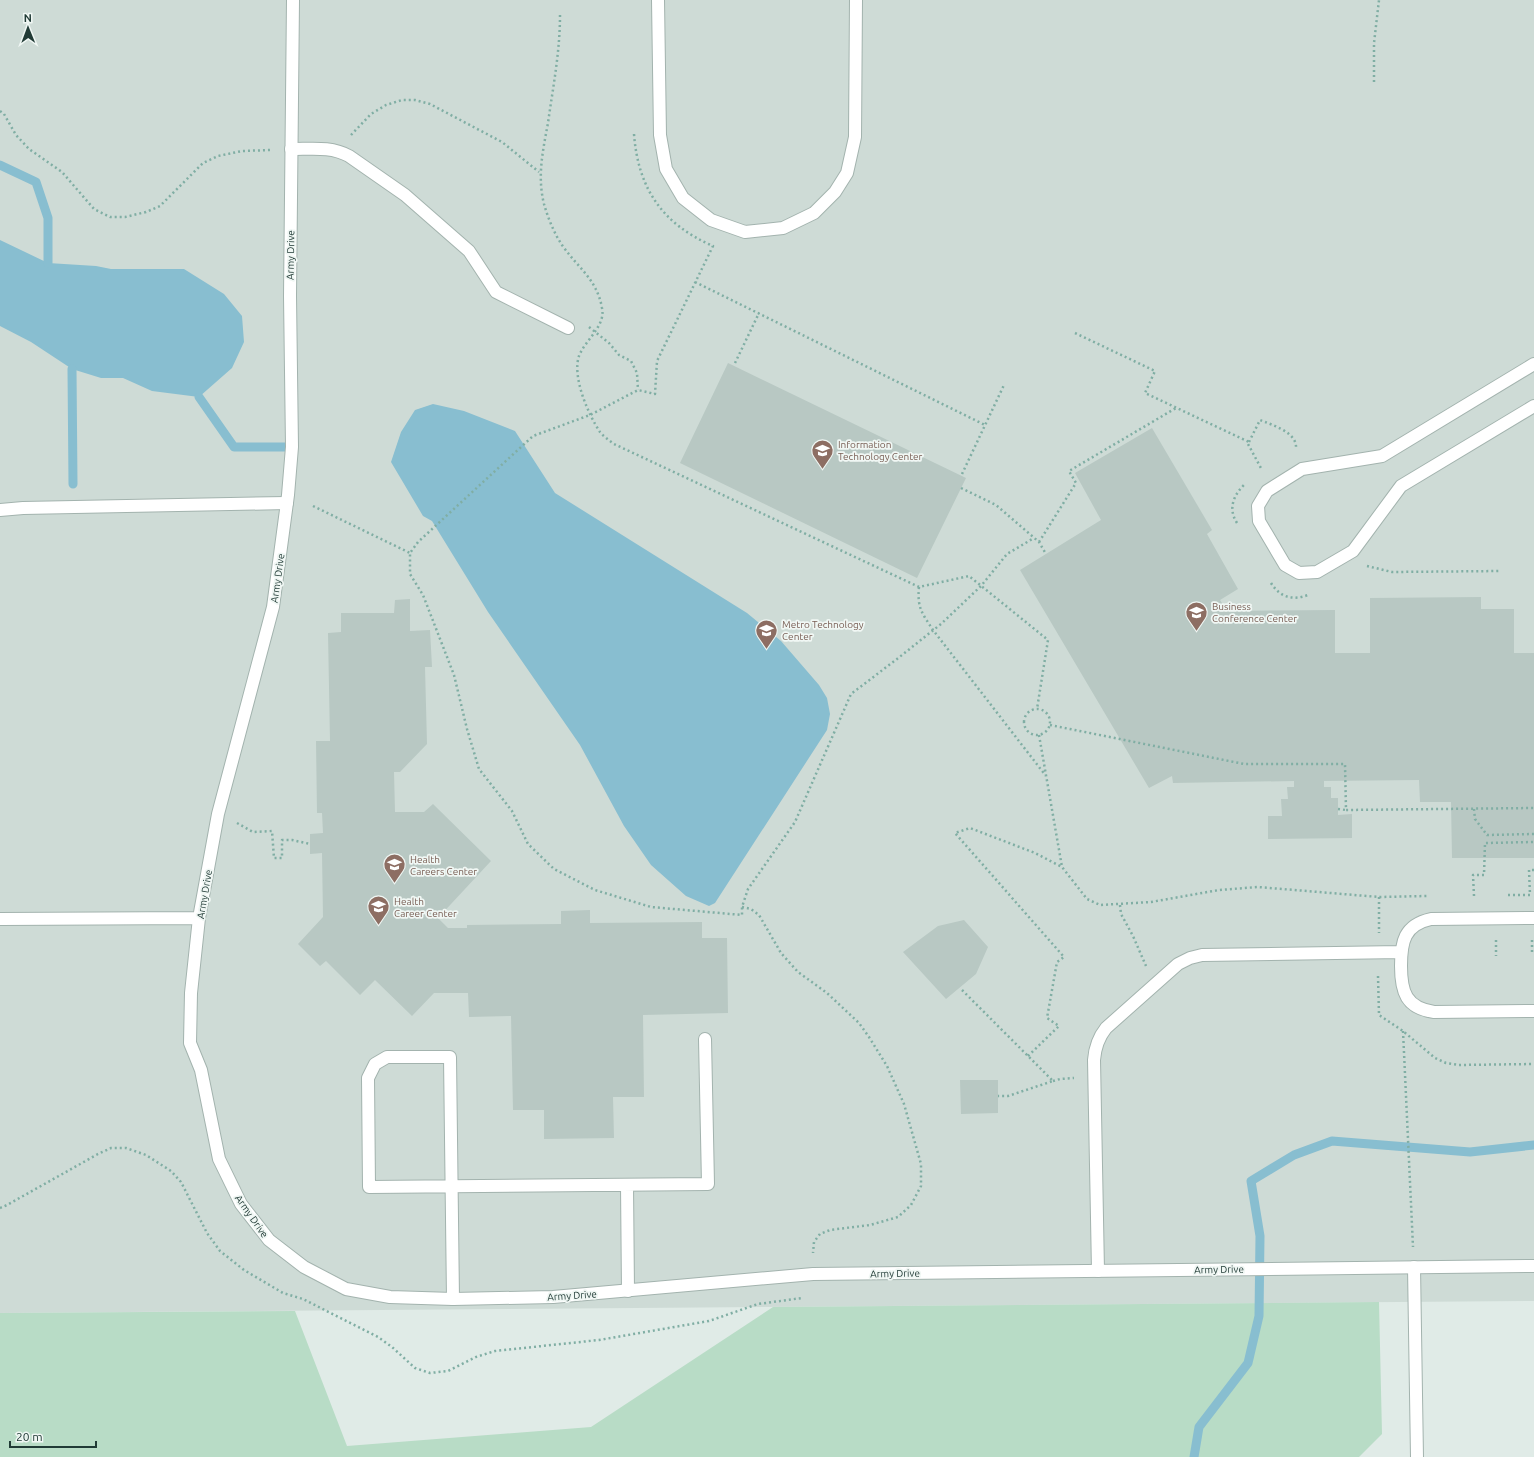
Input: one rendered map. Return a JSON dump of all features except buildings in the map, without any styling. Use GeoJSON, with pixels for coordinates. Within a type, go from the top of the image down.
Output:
{"type":"FeatureCollection","features":[{"type":"Feature","properties":{"kind":"street","name":"Army Drive"},"geometry":{"type":"LineString","coordinates":[[293,0],[290,296],[292,447],[287,503],[273,607],[218,814],[199,918],[191,993],[190,1043],[201,1070],[219,1158],[241,1204],[269,1240],[304,1267],[346,1288],[390,1297],[453,1299],[553,1297],[813,1274],[1534,1266]]}},
{"type":"Feature","properties":{"kind":"street"},"geometry":{"type":"LineString","coordinates":[[658,0],[660,135],[666,170],[683,198],[711,220],[745,232],[783,228],[814,213],[835,192],[847,172],[855,137],[856,0]]}},
{"type":"Feature","properties":{"kind":"street"},"geometry":{"type":"LineString","coordinates":[[292,149],[328,148],[349,156],[405,195],[469,250],[496,292],[568,328]]}},
{"type":"Feature","properties":{"kind":"street"},"geometry":{"type":"LineString","coordinates":[[1534,364],[1382,456],[1302,469],[1267,490],[1258,506],[1259,521],[1285,565],[1299,573],[1317,572],[1353,551],[1401,486],[1534,406]]}},
{"type":"Feature","properties":{"kind":"street"},"geometry":{"type":"LineString","coordinates":[[0,510],[23,508],[287,503]]}},
{"type":"Feature","properties":{"kind":"street"},"geometry":{"type":"LineString","coordinates":[[0,919],[199,918]]}},
{"type":"Feature","properties":{"kind":"street"},"geometry":{"type":"LineString","coordinates":[[1534,918],[1431,919],[1421,921],[1412,927],[1406,935],[1402,944],[1401,952],[1402,988],[1410,1002],[1417,1008],[1434,1012],[1534,1011]]}},
{"type":"Feature","properties":{"kind":"street"},"geometry":{"type":"LineString","coordinates":[[1098,1271],[1094,1060],[1095,1048],[1099,1037],[1106,1028],[1178,964],[1190,958],[1202,955],[1401,952]]}},
{"type":"Feature","properties":{"kind":"street"},"geometry":{"type":"LineString","coordinates":[[453,1299],[452,1186],[450,1057],[387,1057],[375,1064],[368,1078],[369,1187],[452,1186],[627,1185],[708,1184],[705,1039]]}},
{"type":"Feature","properties":{"kind":"street"},"geometry":{"type":"LineString","coordinates":[[627,1185],[628,1291]]}},
{"type":"Feature","properties":{"kind":"street"},"geometry":{"type":"LineString","coordinates":[[1414,1267],[1417,1457]]}},
{"type":"Feature","properties":{"kind":"path"},"geometry":{"type":"LineString","coordinates":[[1374,82],[1374,43],[1379,0]]}},
{"type":"Feature","properties":{"kind":"path"},"geometry":{"type":"LineString","coordinates":[[560,15],[560,42],[540,172],[544,202],[551,225],[562,245],[585,272],[598,292],[603,310],[599,325],[580,355],[577,370],[580,386],[590,415],[601,434],[614,444],[919,587],[969,576],[1048,640],[1037,709]]}},
{"type":"Feature","properties":{"kind":"path"},"geometry":{"type":"LineString","coordinates":[[339,151],[358,126],[371,114],[386,105],[402,100],[415,100],[430,104],[502,142],[540,172]]}},
{"type":"Feature","properties":{"kind":"path"},"geometry":{"type":"LineString","coordinates":[[0,111],[4,114],[16,135],[29,149],[62,172],[94,209],[110,217],[125,217],[146,212],[160,206],[183,182],[208,160],[218,156],[264,150]]}},
{"type":"Feature","properties":{"kind":"path"},"geometry":{"type":"LineString","coordinates":[[634,134],[635,152],[639,170],[656,203],[683,230],[699,240],[713,246],[657,361],[655,394],[638,390],[590,415],[534,436],[418,542],[410,553],[410,574],[423,595],[454,675],[466,729],[479,769],[512,811],[528,844],[554,869],[595,890],[651,907],[742,915],[742,907],[748,889],[795,822],[851,694],[932,630],[981,586],[1007,554],[1034,538]]}},
{"type":"Feature","properties":{"kind":"path"},"geometry":{"type":"LineString","coordinates":[[695,282],[985,424]]}},
{"type":"Feature","properties":{"kind":"path"},"geometry":{"type":"LineString","coordinates":[[735,363],[759,313]]}},
{"type":"Feature","properties":{"kind":"path"},"geometry":{"type":"LineString","coordinates":[[585,323],[609,343],[619,355],[631,361],[637,373],[638,390]]}},
{"type":"Feature","properties":{"kind":"path"},"geometry":{"type":"LineString","coordinates":[[1075,333],[1107,349]]}},
{"type":"Feature","properties":{"kind":"path"},"geometry":{"type":"LineString","coordinates":[[962,474],[1004,385]]}},
{"type":"Feature","properties":{"kind":"path"},"geometry":{"type":"LineString","coordinates":[[1039,542],[1076,483],[1069,471],[1177,408]]}},
{"type":"Feature","properties":{"kind":"path"},"geometry":{"type":"LineString","coordinates":[[1249,442],[1260,420],[1288,433],[1293,437],[1296,444],[1296,452]]}},
{"type":"Feature","properties":{"kind":"path"},"geometry":{"type":"LineString","coordinates":[[961,488],[996,505],[1039,542],[1046,554]]}},
{"type":"Feature","properties":{"kind":"path"},"geometry":{"type":"LineString","coordinates":[[313,506],[410,553]]}},
{"type":"Feature","properties":{"kind":"path"},"geometry":{"type":"LineString","coordinates":[[919,587],[918,597],[920,611],[932,630],[1046,776]]}},
{"type":"Feature","properties":{"kind":"path"},"geometry":{"type":"LineString","coordinates":[[1037,709],[1047,714],[1050,725],[1046,731],[1035,735],[1028,731],[1024,723],[1029,712],[1037,709]]}},
{"type":"Feature","properties":{"kind":"path"},"geometry":{"type":"LineString","coordinates":[[1050,725],[1244,764],[1345,764],[1346,810]]}},
{"type":"Feature","properties":{"kind":"path"},"geometry":{"type":"LineString","coordinates":[[1039,734],[1062,867]]}},
{"type":"Feature","properties":{"kind":"path"},"geometry":{"type":"LineString","coordinates":[[1474,808],[1475,819],[1487,835],[1534,834]]}},
{"type":"Feature","properties":{"kind":"path"},"geometry":{"type":"LineString","coordinates":[[1338,809],[1534,808]]}},
{"type":"Feature","properties":{"kind":"path"},"geometry":{"type":"LineString","coordinates":[[218,814],[253,832],[272,831],[274,858],[282,858],[282,840],[292,840],[310,844]]}},
{"type":"Feature","properties":{"kind":"path"},"geometry":{"type":"LineString","coordinates":[[1028,1056],[1059,1026],[1047,1018],[1057,962],[1064,957],[955,833],[970,828],[1035,853],[1062,867],[1087,900],[1100,905],[1151,902],[1219,890],[1258,887],[1379,897],[1434,896]]}},
{"type":"Feature","properties":{"kind":"path"},"geometry":{"type":"LineString","coordinates":[[1481,896],[1474,896],[1474,874],[1484,875],[1485,843],[1534,842]]}},
{"type":"Feature","properties":{"kind":"path"},"geometry":{"type":"LineString","coordinates":[[1503,895],[1530,895],[1529,870],[1534,870]]}},
{"type":"Feature","properties":{"kind":"path"},"geometry":{"type":"LineString","coordinates":[[1379,897],[1379,937]]}},
{"type":"Feature","properties":{"kind":"path"},"geometry":{"type":"LineString","coordinates":[[1120,905],[1121,914],[1133,936],[1153,985]]}},
{"type":"Feature","properties":{"kind":"path"},"geometry":{"type":"LineString","coordinates":[[742,907],[751,909],[759,915],[781,953],[798,972],[827,993],[859,1023],[869,1037],[887,1066],[904,1104],[921,1164],[922,1186],[911,1205],[898,1217],[870,1225],[830,1230],[820,1234],[814,1242],[813,1254]]}},
{"type":"Feature","properties":{"kind":"path"},"geometry":{"type":"LineString","coordinates":[[1378,971],[1379,1015],[1402,1030],[1435,1058],[1446,1063],[1459,1064],[1534,1064]]}},
{"type":"Feature","properties":{"kind":"path"},"geometry":{"type":"LineString","coordinates":[[962,990],[1053,1081],[1008,1096],[998,1096]]}},
{"type":"Feature","properties":{"kind":"path"},"geometry":{"type":"LineString","coordinates":[[1402,1030],[1414,1267]]}},
{"type":"Feature","properties":{"kind":"shaded area","name":"Metro Technology Center"},"geometry":{"type":"Polygon","coordinates":[[[0,0],[1534,0],[1534,1301],[0,1313],[0,0]]]}},
{"type":"Feature","properties":{"kind":"green space"},"geometry":{"type":"Polygon","coordinates":[[[1379,1302],[1382,1434],[1359,1457],[0,1457],[0,1313],[295,1311],[347,1446],[591,1427],[773,1307],[1379,1302]]]}},
{"type":"Feature","properties":{"kind":"water"},"geometry":{"type":"Polygon","coordinates":[[[0,240],[48,263],[96,266],[111,269],[184,269],[224,294],[242,316],[244,342],[232,368],[199,397],[152,391],[123,378],[101,378],[72,369],[31,342],[0,326],[0,240]]]}},
{"type":"Feature","properties":{"kind":"water"},"geometry":{"type":"Polygon","coordinates":[[[433,404],[464,411],[515,431],[555,493],[747,613],[781,641],[819,685],[827,698],[830,714],[827,730],[715,903],[709,906],[686,896],[651,865],[624,826],[580,745],[488,612],[432,521],[423,516],[391,462],[401,432],[415,410],[433,404]]]}},
{"type":"Feature","properties":{"kind":"waterway"},"geometry":{"type":"LineString","coordinates":[[0,165],[36,182],[48,218],[48,263]]}},
{"type":"Feature","properties":{"kind":"waterway"},"geometry":{"type":"LineString","coordinates":[[72,369],[73,484]]}},
{"type":"Feature","properties":{"kind":"waterway"},"geometry":{"type":"LineString","coordinates":[[199,397],[234,447],[292,447]]}},
{"type":"Feature","properties":{"kind":"waterway"},"geometry":{"type":"LineString","coordinates":[[1194,1457],[1199,1427],[1248,1363],[1259,1316],[1260,1236],[1251,1181],[1294,1155],[1332,1141],[1470,1152],[1534,1145]]}},
{"type":"Feature","properties":{"kind":"place","name":"Information Technology Center"},"geometry":{"type":"Point","coordinates":[823,470]}},
{"type":"Feature","properties":{"kind":"place","name":"Business Conference Center"},"geometry":{"type":"Point","coordinates":[1196,632]}},
{"type":"Feature","properties":{"kind":"place","name":"Metro Technology Center"},"geometry":{"type":"Point","coordinates":[767,650]}},
{"type":"Feature","properties":{"kind":"place","name":"Health Careers Center"},"geometry":{"type":"Point","coordinates":[395,884]}},
{"type":"Feature","properties":{"kind":"place","name":"Health Career Center"},"geometry":{"type":"Point","coordinates":[379,926]}}]}
